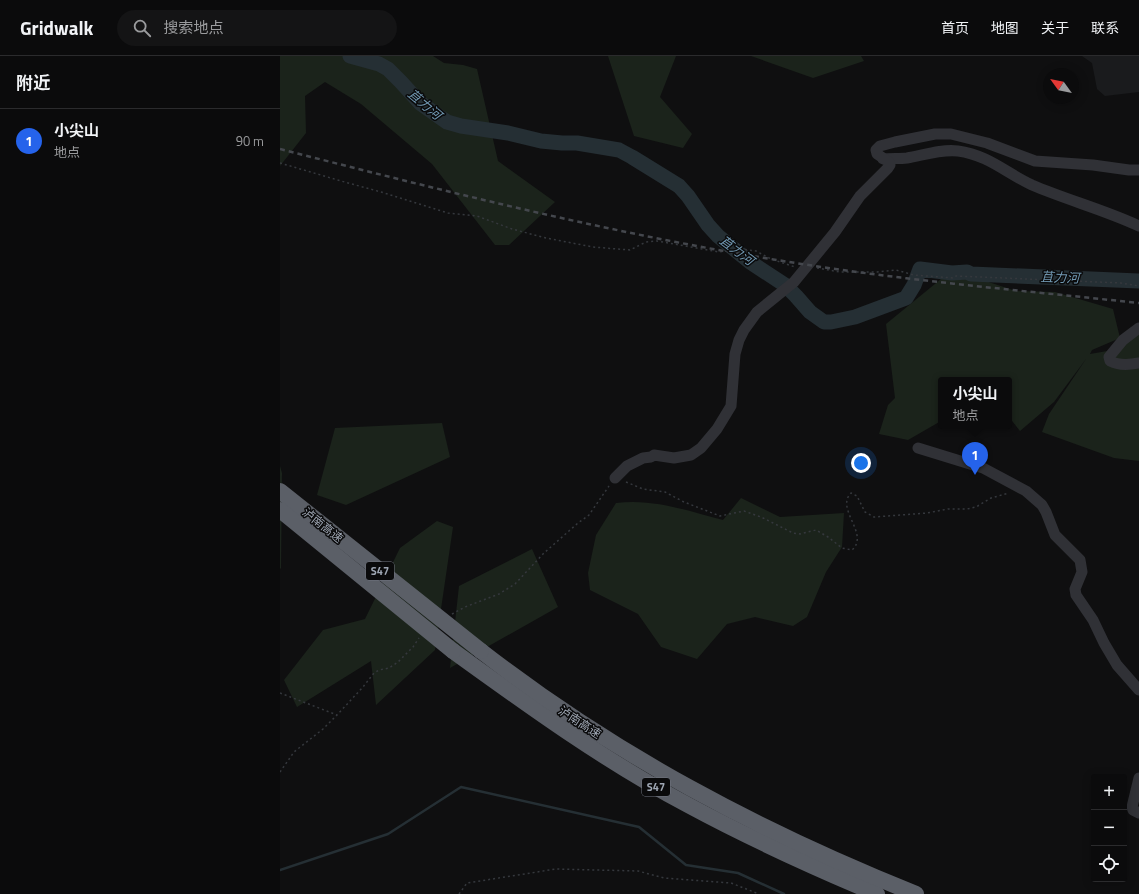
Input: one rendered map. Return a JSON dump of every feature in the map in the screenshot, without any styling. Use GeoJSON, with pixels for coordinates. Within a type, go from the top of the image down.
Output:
{"type":"FeatureCollection","features":[{"type":"Feature","properties":{"kind":"highway","name":"泸南高速"},"geometry":{"type":"LineString","coordinates":[[280,491],[520,682],[620,748],[670,777],[768,829],[916,894]]}},
{"type":"Feature","properties":{"kind":"highway","name":"泸南高速"},"geometry":{"type":"LineString","coordinates":[[280,510],[453,651],[547,718],[612,761],[688,805],[761,843],[877,894]]}},
{"type":"Feature","properties":{"kind":"street"},"geometry":{"type":"LineString","coordinates":[[615,478],[627,466],[643,458],[654,456],[674,458],[688,456],[700,448],[717,429],[731,406],[735,354],[740,336],[757,312],[794,282],[835,232],[860,196],[888,168],[890,163],[876,153],[876,150],[880,146],[940,133],[987,142],[1035,161],[1139,170]]}},
{"type":"Feature","properties":{"kind":"street"},"geometry":{"type":"LineString","coordinates":[[883,159],[905,158],[949,150],[959,151],[988,159],[1032,185],[1064,198],[1119,216],[1139,226]]}},
{"type":"Feature","properties":{"kind":"street"},"geometry":{"type":"LineString","coordinates":[[1139,328],[1122,340],[1109,357],[1113,362],[1120,364],[1127,365],[1139,363]]}},
{"type":"Feature","properties":{"kind":"street"},"geometry":{"type":"LineString","coordinates":[[918,448],[983,468],[1026,491],[1042,505],[1055,535],[1080,560],[1082,572],[1075,589],[1076,595],[1093,620],[1117,665],[1139,690]]}},
{"type":"Feature","properties":{"kind":"street"},"geometry":{"type":"LineString","coordinates":[[1139,778],[1132,807],[1133,810],[1139,813]]}},
{"type":"Feature","properties":{"kind":"path"},"geometry":{"type":"LineString","coordinates":[[280,163],[448,213],[478,216],[539,236],[593,247],[630,250],[646,242],[656,241],[719,252],[735,249],[756,251],[792,266],[840,272],[877,272],[896,270],[914,275],[953,278],[956,276],[1121,283],[1139,286]]}},
{"type":"Feature","properties":{"kind":"path"},"geometry":{"type":"LineString","coordinates":[[615,478],[643,489],[664,492],[684,502],[720,516],[744,511],[761,517],[790,532],[800,534],[816,530],[842,548],[852,550],[856,545],[857,538],[847,504],[847,498],[851,493],[857,496],[865,512],[874,516],[927,513],[948,509],[967,509],[976,507],[994,497],[1018,490],[1026,491]]}},
{"type":"Feature","properties":{"kind":"path"},"geometry":{"type":"LineString","coordinates":[[280,692],[337,715]]}},
{"type":"Feature","properties":{"kind":"path"},"geometry":{"type":"LineString","coordinates":[[459,894],[467,883],[556,869],[638,871],[664,878],[731,883],[759,894]]}},
{"type":"Feature","properties":{"kind":"shaded area"},"geometry":{"type":"Polygon","coordinates":[[[280,56],[433,56],[444,63],[463,65],[477,69],[498,161],[555,202],[509,245],[495,245],[432,164],[361,104],[325,82],[305,96],[306,133],[280,166],[280,56]]]}},
{"type":"Feature","properties":{"kind":"shaded area"},"geometry":{"type":"Polygon","coordinates":[[[608,56],[676,56],[660,97],[692,134],[683,148],[634,136],[608,56]]]}},
{"type":"Feature","properties":{"kind":"shaded area"},"geometry":{"type":"Polygon","coordinates":[[[751,56],[861,56],[864,61],[813,78],[751,56]]]}},
{"type":"Feature","properties":{"kind":"shaded area"},"geometry":{"type":"Polygon","coordinates":[[[1082,56],[1139,56],[1139,92],[1105,96],[1097,89],[1092,63],[1082,56]]]}},
{"type":"Feature","properties":{"kind":"shaded area"},"geometry":{"type":"Polygon","coordinates":[[[952,270],[1016,291],[1055,292],[1113,309],[1120,338],[1092,350],[1090,354],[1113,350],[1139,332],[1139,461],[1114,458],[1042,432],[1049,414],[1086,359],[1054,402],[1020,431],[1012,421],[1012,377],[938,377],[938,423],[908,440],[879,434],[888,405],[895,398],[886,324],[952,270]]]}},
{"type":"Feature","properties":{"kind":"shaded area"},"geometry":{"type":"Polygon","coordinates":[[[442,423],[450,457],[346,505],[317,495],[335,428],[442,423]]]}},
{"type":"Feature","properties":{"kind":"shaded area"},"geometry":{"type":"Polygon","coordinates":[[[280,466],[282,473],[280,569],[280,466]]]}},
{"type":"Feature","properties":{"kind":"shaded area"},"geometry":{"type":"Polygon","coordinates":[[[741,498],[780,517],[844,513],[842,547],[826,572],[807,617],[793,626],[755,617],[727,624],[697,659],[661,647],[638,614],[590,590],[588,573],[596,535],[616,503],[643,502],[670,506],[723,520],[741,498]]]}},
{"type":"Feature","properties":{"kind":"shaded area"},"geometry":{"type":"Polygon","coordinates":[[[437,521],[453,527],[435,650],[376,705],[371,661],[297,707],[284,680],[323,630],[365,619],[400,548],[437,521]]]}},
{"type":"Feature","properties":{"kind":"shaded area"},"geometry":{"type":"Polygon","coordinates":[[[532,549],[558,607],[450,668],[459,586],[532,549]]]}},
{"type":"Feature","properties":{"kind":"waterway","name":"苴力河"},"geometry":{"type":"LineString","coordinates":[[350,56],[379,64],[388,69],[420,103],[447,122],[461,126],[508,133],[541,141],[577,143],[619,150],[632,157],[679,186],[718,236],[750,262],[785,285],[810,312],[824,322],[855,317],[906,298],[914,285],[920,269],[952,273],[967,272],[971,274],[1139,281]]}},
{"type":"Feature","properties":{"kind":"waterway"},"geometry":{"type":"LineString","coordinates":[[280,870],[388,834],[461,787],[639,827],[686,865],[738,873],[784,894]]}},
{"type":"Feature","properties":{"kind":"railway"},"geometry":{"type":"LineString","coordinates":[[280,149],[527,210],[714,249],[867,273],[1139,303]]}},
{"type":"Feature","properties":{"kind":"place","name":"小尖山"},"geometry":{"type":"Point","coordinates":[975,475]}}]}
